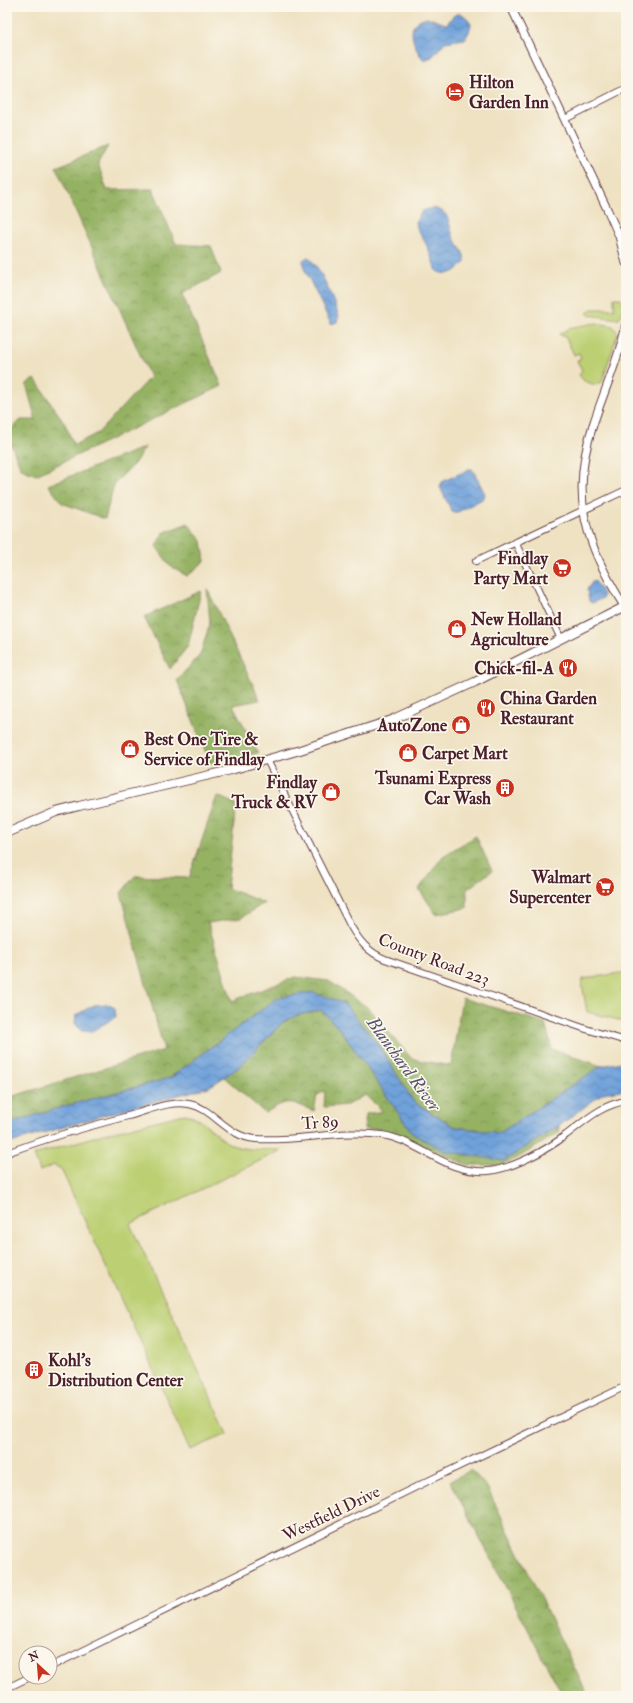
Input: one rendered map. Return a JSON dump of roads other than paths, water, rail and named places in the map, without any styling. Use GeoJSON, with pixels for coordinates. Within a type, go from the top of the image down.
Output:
{"type":"FeatureCollection","features":[{"type":"Feature","properties":{"kind":"main road"},"geometry":{"type":"LineString","coordinates":[[511,7],[615,225],[626,263]]}},
{"type":"Feature","properties":{"kind":"main road"},"geometry":{"type":"LineString","coordinates":[[7,833],[33,821],[79,806],[267,760],[346,737],[392,720],[471,685],[626,607],[614,591],[598,560],[588,532],[583,510],[582,477],[585,453],[621,346],[626,324]]}},
{"type":"Feature","properties":{"kind":"street"},"geometry":{"type":"LineString","coordinates":[[565,118],[626,88]]}},
{"type":"Feature","properties":{"kind":"street"},"geometry":{"type":"LineString","coordinates":[[476,561],[626,490]]}},
{"type":"Feature","properties":{"kind":"street"},"geometry":{"type":"LineString","coordinates":[[515,542],[560,639]]}},
{"type":"Feature","properties":{"kind":"street","name":"County Road 223"},"geometry":{"type":"LineString","coordinates":[[267,760],[350,925],[360,942],[371,952],[385,960],[499,1000],[626,1041]]}},
{"type":"Feature","properties":{"kind":"street","name":"Tr 89"},"geometry":{"type":"LineString","coordinates":[[7,1153],[59,1135],[161,1107],[183,1103],[195,1105],[206,1111],[225,1127],[246,1137],[266,1139],[383,1135],[406,1142],[456,1167],[468,1170],[488,1171],[505,1167],[520,1161],[559,1140],[602,1108],[626,1101]]}},
{"type":"Feature","properties":{"kind":"street","name":"Westfield Drive"},"geometry":{"type":"LineString","coordinates":[[58,1663],[435,1477],[626,1386]]}},
{"type":"Feature","properties":{"kind":"street"},"geometry":{"type":"LineString","coordinates":[[7,1688],[18,1683]]}},
{"type":"Feature","properties":{"kind":"water"},"geometry":{"type":"Polygon","coordinates":[[[460,13],[465,16],[471,24],[465,39],[445,42],[432,57],[424,60],[417,50],[412,37],[414,25],[418,21],[425,18],[430,18],[447,24],[453,16],[460,13]]]}},
{"type":"Feature","properties":{"kind":"water"},"geometry":{"type":"Polygon","coordinates":[[[432,208],[443,212],[448,218],[454,238],[465,258],[465,262],[456,271],[446,274],[438,272],[428,247],[417,228],[416,221],[422,211],[432,208]]]}},
{"type":"Feature","properties":{"kind":"water"},"geometry":{"type":"Polygon","coordinates":[[[308,257],[318,268],[326,284],[339,315],[337,322],[331,324],[304,268],[303,260],[308,257]]]}},
{"type":"Feature","properties":{"kind":"water"},"geometry":{"type":"Polygon","coordinates":[[[472,469],[474,472],[485,494],[484,498],[458,512],[452,512],[440,487],[442,482],[472,469]]]}},
{"type":"Feature","properties":{"kind":"water"},"geometry":{"type":"Polygon","coordinates":[[[595,581],[603,594],[603,598],[592,603],[589,601],[587,590],[592,582],[595,581]]]}},
{"type":"Feature","properties":{"kind":"water","name":"Blanchard River"},"geometry":{"type":"Polygon","coordinates":[[[312,992],[344,1003],[377,1043],[414,1102],[455,1127],[500,1133],[601,1066],[626,1061],[626,1089],[603,1093],[559,1126],[504,1161],[445,1151],[413,1134],[342,1032],[321,1010],[298,1015],[283,1022],[238,1068],[209,1087],[111,1113],[7,1144],[7,1124],[62,1107],[170,1078],[277,998],[312,992]]]}},
{"type":"Feature","properties":{"kind":"water"},"geometry":{"type":"Polygon","coordinates":[[[107,1004],[115,1008],[116,1017],[92,1031],[81,1031],[75,1023],[76,1015],[94,1005],[107,1004]]]}},
{"type":"Feature","properties":{"kind":"place","name":"Hilton Garden Inn"},"geometry":{"type":"Point","coordinates":[455,92]}},
{"type":"Feature","properties":{"kind":"place","name":"Findlay Party Mart"},"geometry":{"type":"Point","coordinates":[562,568]}},
{"type":"Feature","properties":{"kind":"place","name":"New Holland Agriculture"},"geometry":{"type":"Point","coordinates":[457,629]}},
{"type":"Feature","properties":{"kind":"place","name":"Chick-fil-A"},"geometry":{"type":"Point","coordinates":[568,668]}},
{"type":"Feature","properties":{"kind":"place","name":"China Garden Restaurant"},"geometry":{"type":"Point","coordinates":[486,708]}},
{"type":"Feature","properties":{"kind":"place","name":"AutoZone"},"geometry":{"type":"Point","coordinates":[461,725]}},
{"type":"Feature","properties":{"kind":"place","name":"Best One Tire & Service of Findlay"},"geometry":{"type":"Point","coordinates":[130,749]}},
{"type":"Feature","properties":{"kind":"place","name":"Carpet Mart"},"geometry":{"type":"Point","coordinates":[408,753]}},
{"type":"Feature","properties":{"kind":"place","name":"Tsunami Express Car Wash"},"geometry":{"type":"Point","coordinates":[505,788]}},
{"type":"Feature","properties":{"kind":"place","name":"Findlay Truck & RV"},"geometry":{"type":"Point","coordinates":[331,792]}},
{"type":"Feature","properties":{"kind":"place","name":"Walmart Supercenter"},"geometry":{"type":"Point","coordinates":[605,887]}},
{"type":"Feature","properties":{"kind":"place","name":"Kohl’s Distribution Center"},"geometry":{"type":"Point","coordinates":[34,1370]}}]}
